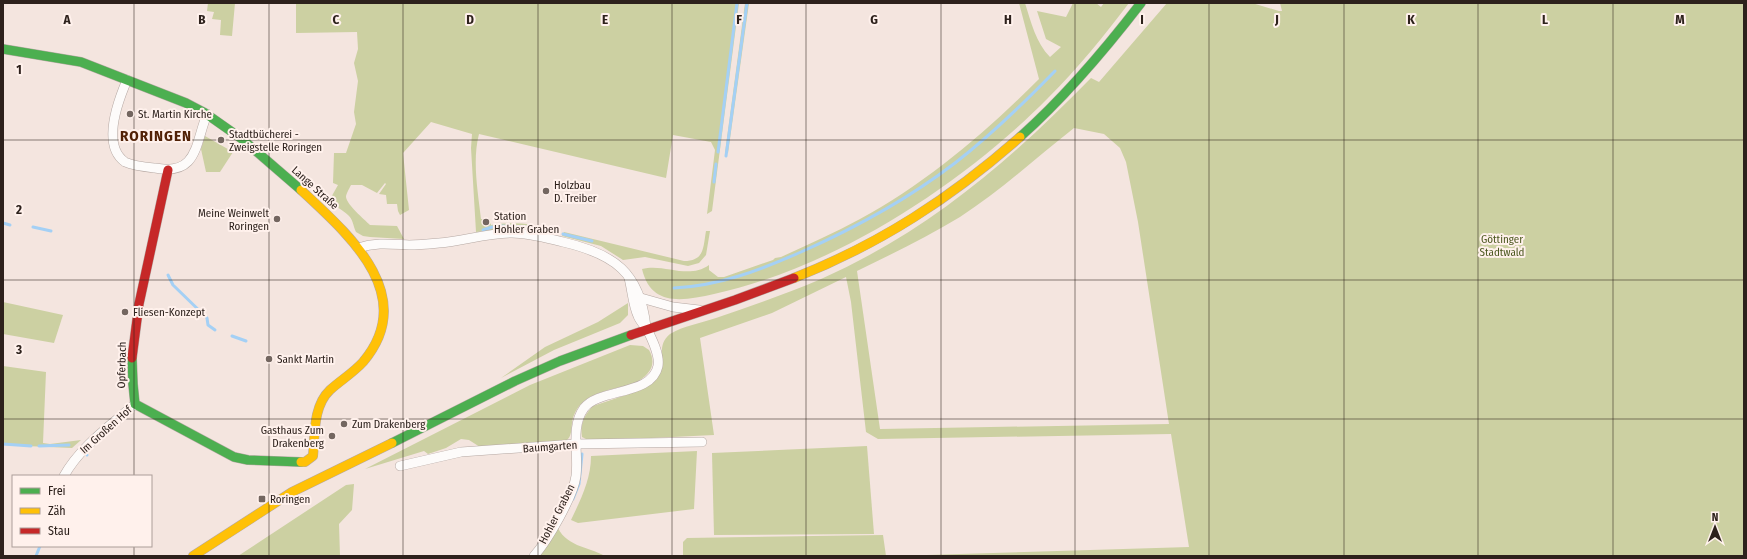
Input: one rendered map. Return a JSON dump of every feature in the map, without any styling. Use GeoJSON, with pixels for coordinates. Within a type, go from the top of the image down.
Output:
{"type":"FeatureCollection","features":[{"type":"Feature","properties":{"kind":"main road"},"geometry":{"type":"LineString","coordinates":[[193,556],[215,544],[288,494],[334,470],[396,442],[530,374],[582,352],[646,328],[764,290],[842,257],[890,233],[932,207],[984,168],[1017,140],[1060,98],[1107,46],[1141,3]]}},
{"type":"Feature","properties":{"kind":"main road","name":"Lange Straße"},"geometry":{"type":"LineString","coordinates":[[3,49],[80,62],[102,69],[207,114],[239,136],[332,219],[358,248],[375,274],[382,291],[383,309],[381,326],[373,347],[364,362],[324,398],[318,418],[313,456],[305,462],[248,460],[234,457],[135,404]]}},
{"type":"Feature","properties":{"kind":"main road","name":"Opferbach"},"geometry":{"type":"LineString","coordinates":[[135,404],[131,373],[134,334],[145,270],[168,170]]}},
{"type":"Feature","properties":{"kind":"street"},"geometry":{"type":"LineString","coordinates":[[127,80],[114,116],[113,132],[116,152],[121,160],[129,164],[168,170],[181,167],[190,160],[207,114]]}},
{"type":"Feature","properties":{"kind":"street","name":"Hohler Graben"},"geometry":{"type":"LineString","coordinates":[[358,248],[377,243],[411,245],[497,234],[524,234],[570,244],[600,253],[613,262],[637,287],[641,298],[646,328],[658,360],[655,372],[644,383],[588,404],[578,419],[576,477],[570,494],[534,556]]}},
{"type":"Feature","properties":{"kind":"street","name":"Hohler Graben"},"geometry":{"type":"LineString","coordinates":[[629,278],[638,316],[646,328]]}},
{"type":"Feature","properties":{"kind":"street"},"geometry":{"type":"LineString","coordinates":[[641,298],[673,307],[704,310]]}},
{"type":"Feature","properties":{"kind":"street","name":"Im Großen Hof"},"geometry":{"type":"LineString","coordinates":[[65,475],[78,456],[90,443],[135,404]]}},
{"type":"Feature","properties":{"kind":"street","name":"Baumgarten"},"geometry":{"type":"LineString","coordinates":[[400,466],[461,452],[576,444],[702,442]]}},
{"type":"Feature","properties":{"kind":"green space"},"geometry":{"type":"Polygon","coordinates":[[[208,3],[235,3],[232,36],[220,35],[221,20],[212,19],[214,12],[207,11],[208,3]]]}},
{"type":"Feature","properties":{"kind":"green space"},"geometry":{"type":"Polygon","coordinates":[[[296,3],[739,3],[712,211],[707,214],[715,150],[711,142],[673,135],[666,178],[479,134],[476,166],[481,219],[490,219],[491,225],[518,223],[546,227],[545,233],[516,228],[476,232],[471,148],[472,134],[431,122],[403,153],[409,210],[400,215],[397,204],[387,204],[386,195],[379,194],[386,184],[385,183],[377,193],[362,185],[351,185],[346,196],[352,208],[370,225],[397,226],[404,239],[363,236],[356,232],[350,217],[329,201],[338,185],[333,183],[334,153],[346,153],[356,124],[354,112],[358,81],[354,63],[358,49],[357,32],[296,33],[296,3]]]}},
{"type":"Feature","properties":{"kind":"green space"},"geometry":{"type":"Polygon","coordinates":[[[745,3],[749,3],[728,153],[725,153],[745,3]]]}},
{"type":"Feature","properties":{"kind":"green space"},"geometry":{"type":"Polygon","coordinates":[[[1019,3],[1025,3],[1038,39],[1050,57],[1061,47],[1046,39],[1037,11],[1066,17],[1073,3],[1096,3],[1101,7],[1104,3],[1129,3],[1070,75],[1014,130],[976,162],[894,219],[805,265],[759,282],[714,294],[680,299],[670,298],[653,290],[646,281],[642,269],[659,268],[693,271],[709,265],[709,270],[718,277],[724,277],[781,257],[860,219],[885,205],[932,173],[977,137],[1039,79],[1019,3]]]}},
{"type":"Feature","properties":{"kind":"green space","name":"Göttinger Stadtwald"},"geometry":{"type":"Polygon","coordinates":[[[1167,3],[1252,3],[1282,11],[1280,3],[1744,3],[1744,556],[893,556],[1189,547],[1171,434],[878,439],[866,432],[851,302],[846,277],[772,313],[700,338],[714,435],[590,441],[582,437],[583,420],[593,406],[638,391],[662,362],[663,343],[670,334],[686,327],[782,295],[821,279],[860,260],[897,239],[966,192],[1030,137],[1091,78],[1099,82],[1167,3]],[[1074,128],[1004,185],[960,217],[896,252],[857,271],[880,429],[1169,424],[1138,222],[1126,162],[1120,148],[1104,134],[1074,128]]]}},
{"type":"Feature","properties":{"kind":"green space"},"geometry":{"type":"Polygon","coordinates":[[[205,136],[233,152],[220,172],[206,172],[201,149],[205,136]]]}},
{"type":"Feature","properties":{"kind":"green space"},"geometry":{"type":"Polygon","coordinates":[[[706,231],[710,231],[706,255],[699,263],[688,266],[645,257],[623,260],[601,246],[562,236],[564,232],[684,261],[696,259],[702,252],[706,231]]]}},
{"type":"Feature","properties":{"kind":"green space"},"geometry":{"type":"Polygon","coordinates":[[[3,302],[63,315],[54,343],[3,334],[3,302]]]}},
{"type":"Feature","properties":{"kind":"green space"},"geometry":{"type":"Polygon","coordinates":[[[628,303],[628,315],[620,323],[554,350],[501,378],[545,347],[598,322],[628,303]]]}},
{"type":"Feature","properties":{"kind":"green space"},"geometry":{"type":"Polygon","coordinates":[[[630,345],[643,346],[649,350],[652,356],[652,366],[648,374],[635,383],[600,393],[584,401],[578,407],[574,415],[571,433],[566,441],[480,447],[469,440],[461,439],[446,448],[428,454],[424,451],[365,469],[530,385],[630,345]]]}},
{"type":"Feature","properties":{"kind":"green space"},"geometry":{"type":"Polygon","coordinates":[[[3,366],[46,372],[43,443],[50,444],[81,440],[72,448],[3,445],[3,366]]]}},
{"type":"Feature","properties":{"kind":"green space"},"geometry":{"type":"Polygon","coordinates":[[[867,446],[874,534],[714,535],[712,453],[867,446]]]}},
{"type":"Feature","properties":{"kind":"green space"},"geometry":{"type":"Polygon","coordinates":[[[697,451],[694,509],[578,523],[571,520],[582,497],[587,481],[591,464],[591,456],[697,451]]]}},
{"type":"Feature","properties":{"kind":"green space"},"geometry":{"type":"Polygon","coordinates":[[[354,484],[352,510],[339,524],[340,556],[238,556],[346,485],[354,484]]]}},
{"type":"Feature","properties":{"kind":"green space"},"geometry":{"type":"Polygon","coordinates":[[[556,524],[560,532],[571,542],[605,556],[536,556],[556,524]]]}},
{"type":"Feature","properties":{"kind":"green space"},"geometry":{"type":"Polygon","coordinates":[[[883,535],[886,556],[683,556],[683,542],[687,538],[883,535]]]}},
{"type":"Feature","properties":{"kind":"waterway"},"geometry":{"type":"LineString","coordinates":[[718,152],[737,3]]}},
{"type":"Feature","properties":{"kind":"waterway"},"geometry":{"type":"LineString","coordinates":[[726,156],[747,3]]}},
{"type":"Feature","properties":{"kind":"waterway"},"geometry":{"type":"LineString","coordinates":[[674,288],[707,284],[755,271],[821,243],[881,212],[919,189],[955,163],[1007,118],[1055,71]]}},
{"type":"Feature","properties":{"kind":"waterway"},"geometry":{"type":"LineString","coordinates":[[714,182],[716,164]]}},
{"type":"Feature","properties":{"kind":"waterway"},"geometry":{"type":"LineString","coordinates":[[3,223],[10,225]]}},
{"type":"Feature","properties":{"kind":"waterway"},"geometry":{"type":"LineString","coordinates":[[500,226],[525,227],[545,231]]}},
{"type":"Feature","properties":{"kind":"waterway"},"geometry":{"type":"LineString","coordinates":[[33,227],[51,231]]}},
{"type":"Feature","properties":{"kind":"waterway"},"geometry":{"type":"LineString","coordinates":[[483,230],[492,227]]}},
{"type":"Feature","properties":{"kind":"waterway"},"geometry":{"type":"LineString","coordinates":[[563,234],[592,241]]}},
{"type":"Feature","properties":{"kind":"waterway"},"geometry":{"type":"LineString","coordinates":[[168,275],[173,285],[207,318],[208,325],[215,330]]}},
{"type":"Feature","properties":{"kind":"waterway"},"geometry":{"type":"LineString","coordinates":[[232,336],[246,341]]}},
{"type":"Feature","properties":{"kind":"waterway"},"geometry":{"type":"LineString","coordinates":[[3,444],[31,446]]}},
{"type":"Feature","properties":{"kind":"waterway"},"geometry":{"type":"LineString","coordinates":[[39,446],[69,445]]}},
{"type":"Feature","properties":{"kind":"waterway"},"geometry":{"type":"LineString","coordinates":[[573,499],[579,484],[582,454]]}},
{"type":"Feature","properties":{"kind":"waterway"},"geometry":{"type":"LineString","coordinates":[[36,556],[40,547]]}},
{"type":"Feature","properties":{"kind":"traffic: fast"},"geometry":{"type":"LineString","coordinates":[[1020,137],[1037,122],[1084,73],[1141,3]]}},
{"type":"Feature","properties":{"kind":"traffic: fast"},"geometry":{"type":"LineString","coordinates":[[3,49],[81,62],[186,103],[205,113],[242,139],[301,190]]}},
{"type":"Feature","properties":{"kind":"traffic: fast"},"geometry":{"type":"LineString","coordinates":[[392,443],[515,381],[560,361],[631,335]]}},
{"type":"Feature","properties":{"kind":"traffic: fast"},"geometry":{"type":"LineString","coordinates":[[132,358],[135,404],[234,457],[248,460],[301,462]]}},
{"type":"Feature","properties":{"kind":"traffic: slow"},"geometry":{"type":"LineString","coordinates":[[794,278],[826,265],[856,250],[913,218],[968,180],[1020,137]]}},
{"type":"Feature","properties":{"kind":"traffic: slow"},"geometry":{"type":"LineString","coordinates":[[301,190],[338,226],[356,246],[371,267],[381,289],[384,313],[379,337],[363,362],[330,390],[320,404],[316,421],[313,456],[305,462],[301,462]]}},
{"type":"Feature","properties":{"kind":"traffic: slow"},"geometry":{"type":"LineString","coordinates":[[193,556],[292,492],[392,443]]}},
{"type":"Feature","properties":{"kind":"traffic: jam"},"geometry":{"type":"LineString","coordinates":[[132,358],[139,304],[168,170]]}},
{"type":"Feature","properties":{"kind":"traffic: jam"},"geometry":{"type":"LineString","coordinates":[[631,335],[735,300],[794,278]]}},
{"type":"Feature","properties":{"kind":"place","name":"St. Martin Kirche"},"geometry":{"type":"Point","coordinates":[130,114]}},
{"type":"Feature","properties":{"kind":"place","name":"Stadtbücherei - Zweigstelle Roringen"},"geometry":{"type":"Point","coordinates":[221,140]}},
{"type":"Feature","properties":{"kind":"place","name":"Holzbau D. Treiber"},"geometry":{"type":"Point","coordinates":[546,191]}},
{"type":"Feature","properties":{"kind":"place","name":"Meine Weinwelt Roringen"},"geometry":{"type":"Point","coordinates":[277,219]}},
{"type":"Feature","properties":{"kind":"place","name":"Station Hohler Graben"},"geometry":{"type":"Point","coordinates":[486,222]}},
{"type":"Feature","properties":{"kind":"place","name":"Fliesen-Konzept"},"geometry":{"type":"Point","coordinates":[125,312]}},
{"type":"Feature","properties":{"kind":"place","name":"Sankt Martin"},"geometry":{"type":"Point","coordinates":[269,359]}},
{"type":"Feature","properties":{"kind":"place","name":"Zum Drakenberg"},"geometry":{"type":"Point","coordinates":[344,424]}},
{"type":"Feature","properties":{"kind":"place","name":"Gasthaus Zum Drakenberg"},"geometry":{"type":"Point","coordinates":[332,436]}},
{"type":"Feature","properties":{"kind":"place","name":"Roringen"},"geometry":{"type":"Point","coordinates":[262,499]}},
{"type":"Feature","properties":{"kind":"district","name":"RORINGEN"},"geometry":{"type":"Point","coordinates":[156,136]}}]}
